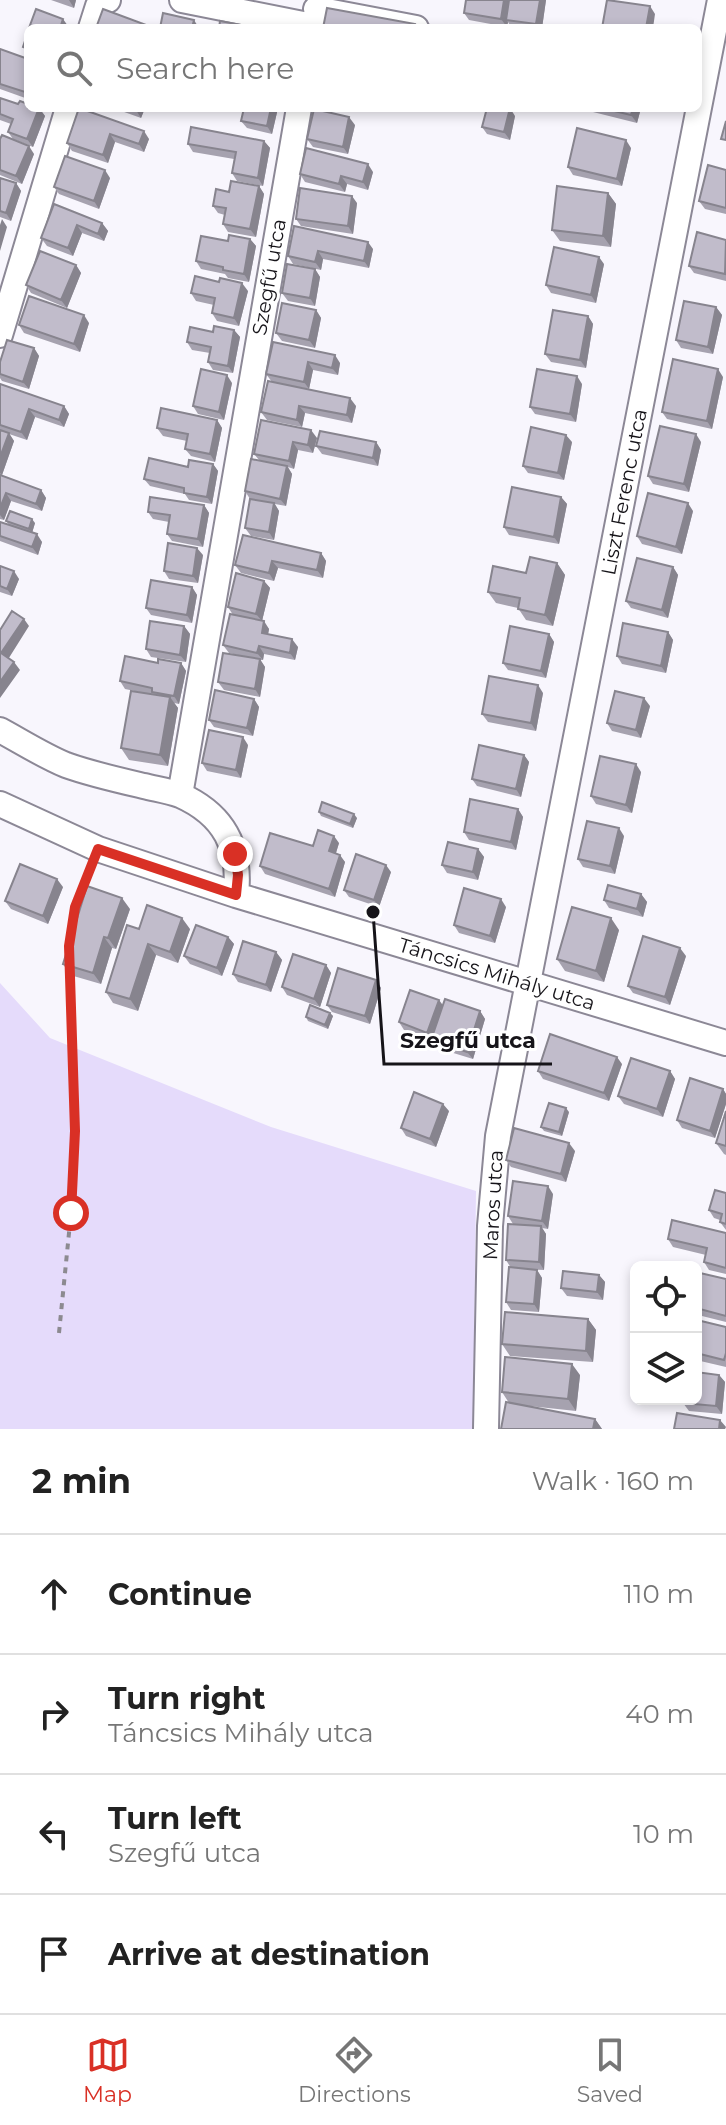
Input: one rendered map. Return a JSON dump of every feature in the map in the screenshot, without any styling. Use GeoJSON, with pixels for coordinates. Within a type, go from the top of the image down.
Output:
{"type":"FeatureCollection","features":[{"type":"Feature","properties":{"kind":"street"},"geometry":{"type":"LineString","coordinates":[[182,0],[382,24]]}},
{"type":"Feature","properties":{"kind":"street","name":"Liszt Ferenc utca"},"geometry":{"type":"LineString","coordinates":[[702,92],[720,0]]}},
{"type":"Feature","properties":{"kind":"street"},"geometry":{"type":"LineString","coordinates":[[0,335],[67,112]]}},
{"type":"Feature","properties":{"kind":"street","name":"Szegfű utca"},"geometry":{"type":"LineString","coordinates":[[180,795],[298,112]]}},
{"type":"Feature","properties":{"kind":"street","name":"Liszt Ferenc utca"},"geometry":{"type":"LineString","coordinates":[[528,984],[698,112]]}},
{"type":"Feature","properties":{"kind":"street"},"geometry":{"type":"LineString","coordinates":[[0,730],[66,764],[180,795],[217,820],[230,839],[238,875],[236,895]]}},
{"type":"Feature","properties":{"kind":"street","name":"Táncsics Mihály utca"},"geometry":{"type":"LineString","coordinates":[[0,804],[98,849],[236,895],[726,1043]]}},
{"type":"Feature","properties":{"kind":"street","name":"Maros utca"},"geometry":{"type":"LineString","coordinates":[[486,1429],[490,1226],[498,1136],[528,984]]}},
{"type":"Feature","properties":{"kind":"path"},"geometry":{"type":"LineString","coordinates":[[69,946],[75,907],[98,849]]}},
{"type":"Feature","properties":{"kind":"path"},"geometry":{"type":"LineString","coordinates":[[59,1333],[71,1213],[75,1131],[70,961]]}},
{"type":"Feature","properties":{"kind":"shaded area"},"geometry":{"type":"Polygon","coordinates":[[[0,983],[50,1038],[271,1127],[476,1191],[473,1429],[0,1429],[0,983]]]}},
{"type":"Feature","properties":{"kind":"building"},"geometry":{"type":"Polygon","coordinates":[[[466,0],[504,0],[501,19],[464,13],[466,0]]]}},
{"type":"Feature","properties":{"kind":"building"},"geometry":{"type":"Polygon","coordinates":[[[509,0],[540,0],[536,24],[506,20],[509,0]]]}},
{"type":"Feature","properties":{"kind":"building"},"geometry":{"type":"Polygon","coordinates":[[[607,0],[650,6],[647,24],[603,24],[607,0]]]}},
{"type":"Feature","properties":{"kind":"building"},"geometry":{"type":"Polygon","coordinates":[[[327,8],[415,24],[324,24],[327,8]]]}},
{"type":"Feature","properties":{"kind":"building"},"geometry":{"type":"Polygon","coordinates":[[[36,9],[63,19],[61,24],[30,24],[36,9]]]}},
{"type":"Feature","properties":{"kind":"building"},"geometry":{"type":"Polygon","coordinates":[[[103,9],[144,24],[97,24],[103,9]]]}},
{"type":"Feature","properties":{"kind":"building"},"geometry":{"type":"Polygon","coordinates":[[[163,13],[194,20],[193,24],[161,24],[163,13]]]}},
{"type":"Feature","properties":{"kind":"building"},"geometry":{"type":"Polygon","coordinates":[[[0,49],[24,58],[24,92],[0,84],[0,49]]]}},
{"type":"Feature","properties":{"kind":"building"},"geometry":{"type":"Polygon","coordinates":[[[0,98],[18,104],[20,101],[24,102],[24,112],[37,112],[27,139],[8,132],[13,119],[0,114],[0,98]]]}},
{"type":"Feature","properties":{"kind":"building"},"geometry":{"type":"Polygon","coordinates":[[[78,112],[90,112],[144,131],[139,144],[110,134],[103,155],[67,143],[78,112]]]}},
{"type":"Feature","properties":{"kind":"building"},"geometry":{"type":"Polygon","coordinates":[[[243,112],[270,112],[267,126],[241,121],[243,112]]]}},
{"type":"Feature","properties":{"kind":"building"},"geometry":{"type":"Polygon","coordinates":[[[313,112],[349,117],[343,147],[307,139],[313,112]]]}},
{"type":"Feature","properties":{"kind":"building"},"geometry":{"type":"Polygon","coordinates":[[[486,112],[509,112],[504,132],[482,127],[486,112]]]}},
{"type":"Feature","properties":{"kind":"building"},"geometry":{"type":"Polygon","coordinates":[[[726,121],[726,140],[721,139],[726,121]]]}},
{"type":"Feature","properties":{"kind":"building"},"geometry":{"type":"Polygon","coordinates":[[[191,127],[264,141],[258,178],[232,173],[236,152],[188,144],[191,127]]]}},
{"type":"Feature","properties":{"kind":"building"},"geometry":{"type":"Polygon","coordinates":[[[577,128],[626,140],[617,179],[568,167],[577,128]]]}},
{"type":"Feature","properties":{"kind":"building"},"geometry":{"type":"Polygon","coordinates":[[[2,135],[29,146],[16,176],[0,170],[2,135]]]}},
{"type":"Feature","properties":{"kind":"building"},"geometry":{"type":"Polygon","coordinates":[[[306,148],[368,164],[363,182],[341,176],[339,184],[300,174],[306,148]]]}},
{"type":"Feature","properties":{"kind":"building"},"geometry":{"type":"Polygon","coordinates":[[[65,156],[105,170],[94,201],[54,187],[65,156]]]}},
{"type":"Feature","properties":{"kind":"building"},"geometry":{"type":"Polygon","coordinates":[[[708,165],[726,170],[726,208],[699,201],[708,165]]]}},
{"type":"Feature","properties":{"kind":"building"},"geometry":{"type":"Polygon","coordinates":[[[0,178],[16,183],[6,213],[0,211],[0,178]]]}},
{"type":"Feature","properties":{"kind":"building"},"geometry":{"type":"Polygon","coordinates":[[[231,181],[259,186],[250,229],[223,224],[226,208],[213,206],[216,189],[229,192],[231,181]]]}},
{"type":"Feature","properties":{"kind":"building"},"geometry":{"type":"Polygon","coordinates":[[[557,186],[608,193],[603,236],[552,230],[557,186]]]}},
{"type":"Feature","properties":{"kind":"building"},"geometry":{"type":"Polygon","coordinates":[[[300,188],[352,196],[348,226],[296,219],[300,188]]]}},
{"type":"Feature","properties":{"kind":"building"},"geometry":{"type":"Polygon","coordinates":[[[54,204],[102,223],[98,234],[77,225],[68,248],[41,238],[54,204]]]}},
{"type":"Feature","properties":{"kind":"building"},"geometry":{"type":"Polygon","coordinates":[[[294,226],[368,242],[364,261],[318,251],[315,262],[288,256],[294,226]]]}},
{"type":"Feature","properties":{"kind":"building"},"geometry":{"type":"Polygon","coordinates":[[[697,232],[726,240],[725,274],[689,266],[697,232]]]}},
{"type":"Feature","properties":{"kind":"building"},"geometry":{"type":"Polygon","coordinates":[[[229,235],[250,239],[244,274],[196,261],[201,236],[228,241],[229,235]]]}},
{"type":"Feature","properties":{"kind":"building"},"geometry":{"type":"Polygon","coordinates":[[[554,247],[599,257],[591,295],[546,285],[554,247]]]}},
{"type":"Feature","properties":{"kind":"building"},"geometry":{"type":"Polygon","coordinates":[[[40,251],[76,265],[61,300],[26,285],[40,251]]]}},
{"type":"Feature","properties":{"kind":"building"},"geometry":{"type":"Polygon","coordinates":[[[287,264],[315,269],[310,298],[282,293],[287,264]]]}},
{"type":"Feature","properties":{"kind":"building"},"geometry":{"type":"Polygon","coordinates":[[[195,276],[242,283],[234,318],[212,313],[215,298],[191,293],[195,276]]]}},
{"type":"Feature","properties":{"kind":"building"},"geometry":{"type":"Polygon","coordinates":[[[29,296],[84,315],[74,344],[19,325],[29,296]]]}},
{"type":"Feature","properties":{"kind":"building"},"geometry":{"type":"Polygon","coordinates":[[[684,301],[716,307],[708,347],[676,340],[684,301]]]}},
{"type":"Feature","properties":{"kind":"building"},"geometry":{"type":"Polygon","coordinates":[[[282,303],[316,310],[309,340],[276,333],[282,303]]]}},
{"type":"Feature","properties":{"kind":"building"},"geometry":{"type":"Polygon","coordinates":[[[553,310],[588,316],[580,360],[545,354],[553,310]]]}},
{"type":"Feature","properties":{"kind":"building"},"geometry":{"type":"Polygon","coordinates":[[[214,326],[234,330],[228,366],[208,362],[211,347],[187,342],[190,327],[213,332],[214,326]]]}},
{"type":"Feature","properties":{"kind":"building"},"geometry":{"type":"Polygon","coordinates":[[[7,340],[34,348],[23,382],[0,374],[0,362],[7,340]]]}},
{"type":"Feature","properties":{"kind":"building"},"geometry":{"type":"Polygon","coordinates":[[[273,342],[335,355],[332,368],[308,362],[304,382],[266,374],[273,342]]]}},
{"type":"Feature","properties":{"kind":"building"},"geometry":{"type":"Polygon","coordinates":[[[673,359],[718,369],[707,421],[662,412],[673,359]]]}},
{"type":"Feature","properties":{"kind":"building"},"geometry":{"type":"Polygon","coordinates":[[[201,369],[227,375],[219,412],[193,406],[201,369]]]}},
{"type":"Feature","properties":{"kind":"building"},"geometry":{"type":"Polygon","coordinates":[[[537,369],[577,376],[570,414],[530,407],[537,369]]]}},
{"type":"Feature","properties":{"kind":"building"},"geometry":{"type":"Polygon","coordinates":[[[268,381],[350,398],[347,415],[299,406],[297,420],[261,412],[268,381]]]}},
{"type":"Feature","properties":{"kind":"building"},"geometry":{"type":"Polygon","coordinates":[[[0,384],[64,406],[59,420],[29,409],[21,432],[0,425],[0,384]]]}},
{"type":"Feature","properties":{"kind":"building"},"geometry":{"type":"Polygon","coordinates":[[[161,408],[217,420],[210,454],[185,449],[188,434],[157,428],[161,408]]]}},
{"type":"Feature","properties":{"kind":"building"},"geometry":{"type":"Polygon","coordinates":[[[261,420],[311,430],[308,445],[293,442],[289,461],[254,454],[261,420]]]}},
{"type":"Feature","properties":{"kind":"building"},"geometry":{"type":"Polygon","coordinates":[[[660,426],[696,434],[684,484],[648,476],[660,426]]]}},
{"type":"Feature","properties":{"kind":"building"},"geometry":{"type":"Polygon","coordinates":[[[531,427],[566,435],[558,473],[523,466],[531,427]]]}},
{"type":"Feature","properties":{"kind":"building"},"geometry":{"type":"Polygon","coordinates":[[[0,430],[9,433],[0,457],[0,430]]]}},
{"type":"Feature","properties":{"kind":"building"},"geometry":{"type":"Polygon","coordinates":[[[320,431],[376,442],[373,458],[316,446],[320,431]]]}},
{"type":"Feature","properties":{"kind":"building"},"geometry":{"type":"Polygon","coordinates":[[[149,458],[188,467],[189,460],[213,464],[207,497],[184,493],[184,488],[144,479],[149,458]]]}},
{"type":"Feature","properties":{"kind":"building"},"geometry":{"type":"Polygon","coordinates":[[[251,459],[287,466],[280,499],[245,491],[251,459]]]}},
{"type":"Feature","properties":{"kind":"building"},"geometry":{"type":"Polygon","coordinates":[[[0,475],[41,490],[36,504],[6,493],[0,508],[0,475]]]}},
{"type":"Feature","properties":{"kind":"building"},"geometry":{"type":"Polygon","coordinates":[[[512,487],[561,497],[554,537],[504,527],[512,487]]]}},
{"type":"Feature","properties":{"kind":"building"},"geometry":{"type":"Polygon","coordinates":[[[648,493],[688,503],[676,547],[637,536],[648,493]]]}},
{"type":"Feature","properties":{"kind":"building"},"geometry":{"type":"Polygon","coordinates":[[[150,497],[204,505],[198,539],[167,534],[170,515],[148,512],[150,497]]]}},
{"type":"Feature","properties":{"kind":"building"},"geometry":{"type":"Polygon","coordinates":[[[250,499],[274,503],[269,532],[245,528],[250,499]]]}},
{"type":"Feature","properties":{"kind":"building"},"geometry":{"type":"Polygon","coordinates":[[[10,511],[32,519],[29,529],[6,521],[10,511]]]}},
{"type":"Feature","properties":{"kind":"building"},"geometry":{"type":"Polygon","coordinates":[[[0,522],[37,534],[32,547],[0,536],[0,522]]]}},
{"type":"Feature","properties":{"kind":"building"},"geometry":{"type":"Polygon","coordinates":[[[243,535],[321,553],[317,570],[272,561],[269,573],[235,565],[243,535]]]}},
{"type":"Feature","properties":{"kind":"building"},"geometry":{"type":"Polygon","coordinates":[[[168,543],[197,548],[193,576],[164,571],[168,543]]]}},
{"type":"Feature","properties":{"kind":"building"},"geometry":{"type":"Polygon","coordinates":[[[530,557],[557,563],[545,615],[518,609],[520,598],[488,592],[493,566],[526,573],[530,557]]]}},
{"type":"Feature","properties":{"kind":"building"},"geometry":{"type":"Polygon","coordinates":[[[637,558],[673,567],[662,610],[626,601],[637,558]]]}},
{"type":"Feature","properties":{"kind":"building"},"geometry":{"type":"Polygon","coordinates":[[[0,566],[14,571],[7,589],[0,586],[0,566]]]}},
{"type":"Feature","properties":{"kind":"building"},"geometry":{"type":"Polygon","coordinates":[[[236,573],[264,581],[256,614],[228,607],[236,573]]]}},
{"type":"Feature","properties":{"kind":"building"},"geometry":{"type":"Polygon","coordinates":[[[151,580],[192,587],[187,615],[146,608],[151,580]]]}},
{"type":"Feature","properties":{"kind":"building"},"geometry":{"type":"Polygon","coordinates":[[[12,611],[24,619],[1,653],[14,662],[0,682],[0,630],[12,611]]]}},
{"type":"Feature","properties":{"kind":"building"},"geometry":{"type":"Polygon","coordinates":[[[230,614],[264,621],[262,633],[292,639],[290,653],[259,646],[257,653],[223,645],[230,614]]]}},
{"type":"Feature","properties":{"kind":"building"},"geometry":{"type":"Polygon","coordinates":[[[150,621],[184,626],[180,655],[146,649],[150,621]]]}},
{"type":"Feature","properties":{"kind":"building"},"geometry":{"type":"Polygon","coordinates":[[[623,623],[668,632],[661,666],[617,656],[623,623]]]}},
{"type":"Feature","properties":{"kind":"building"},"geometry":{"type":"Polygon","coordinates":[[[510,626],[549,634],[541,671],[503,663],[510,626]]]}},
{"type":"Feature","properties":{"kind":"building"},"geometry":{"type":"Polygon","coordinates":[[[223,653],[260,659],[255,689],[218,682],[223,653]]]}},
{"type":"Feature","properties":{"kind":"building"},"geometry":{"type":"Polygon","coordinates":[[[125,656],[158,663],[158,659],[181,663],[174,696],[120,681],[125,656]]]}},
{"type":"Feature","properties":{"kind":"building"},"geometry":{"type":"Polygon","coordinates":[[[489,676],[538,685],[531,723],[482,714],[489,676]]]}},
{"type":"Feature","properties":{"kind":"building"},"geometry":{"type":"Polygon","coordinates":[[[215,690],[254,699],[247,728],[209,720],[215,690]]]}},
{"type":"Feature","properties":{"kind":"building"},"geometry":{"type":"Polygon","coordinates":[[[131,691],[170,697],[160,755],[121,748],[131,691]]]}},
{"type":"Feature","properties":{"kind":"building"},"geometry":{"type":"Polygon","coordinates":[[[615,691],[644,698],[636,730],[607,723],[615,691]]]}},
{"type":"Feature","properties":{"kind":"building"},"geometry":{"type":"Polygon","coordinates":[[[209,730],[243,737],[236,770],[202,763],[209,730]]]}},
{"type":"Feature","properties":{"kind":"building"},"geometry":{"type":"Polygon","coordinates":[[[479,745],[524,755],[516,789],[472,779],[479,745]]]}},
{"type":"Feature","properties":{"kind":"building"},"geometry":{"type":"Polygon","coordinates":[[[600,756],[636,764],[626,805],[591,796],[600,756]]]}},
{"type":"Feature","properties":{"kind":"building"},"geometry":{"type":"Polygon","coordinates":[[[470,799],[518,809],[511,842],[464,832],[470,799]]]}},
{"type":"Feature","properties":{"kind":"building"},"geometry":{"type":"Polygon","coordinates":[[[322,802],[354,814],[350,824],[319,812],[322,802]]]}},
{"type":"Feature","properties":{"kind":"building"},"geometry":{"type":"Polygon","coordinates":[[[587,821],[619,828],[610,866],[578,859],[587,821]]]}},
{"type":"Feature","properties":{"kind":"building"},"geometry":{"type":"Polygon","coordinates":[[[318,830],[334,836],[329,851],[340,855],[329,889],[260,866],[270,833],[313,846],[318,830]]]}},
{"type":"Feature","properties":{"kind":"building"},"geometry":{"type":"Polygon","coordinates":[[[448,842],[478,849],[473,872],[442,865],[448,842]]]}},
{"type":"Feature","properties":{"kind":"building"},"geometry":{"type":"Polygon","coordinates":[[[356,854],[386,865],[374,900],[344,890],[356,854]]]}},
{"type":"Feature","properties":{"kind":"building"},"geometry":{"type":"Polygon","coordinates":[[[20,864],[57,879],[43,916],[5,901],[20,864]]]}},
{"type":"Feature","properties":{"kind":"building"},"geometry":{"type":"Polygon","coordinates":[[[608,885],[641,894],[637,909],[604,900],[608,885]]]}},
{"type":"Feature","properties":{"kind":"building"},"geometry":{"type":"Polygon","coordinates":[[[87,886],[122,898],[108,938],[104,937],[93,973],[63,964],[87,886]]]}},
{"type":"Feature","properties":{"kind":"building"},"geometry":{"type":"Polygon","coordinates":[[[464,888],[501,899],[490,936],[454,925],[464,888]]]}},
{"type":"Feature","properties":{"kind":"building"},"geometry":{"type":"Polygon","coordinates":[[[147,905],[182,918],[170,952],[148,944],[130,999],[106,992],[127,925],[139,929],[147,905]]]}},
{"type":"Feature","properties":{"kind":"building"},"geometry":{"type":"Polygon","coordinates":[[[572,907],[611,918],[596,971],[557,959],[572,907]]]}},
{"type":"Feature","properties":{"kind":"building"},"geometry":{"type":"Polygon","coordinates":[[[196,925],[228,937],[217,968],[184,956],[196,925]]]}},
{"type":"Feature","properties":{"kind":"building"},"geometry":{"type":"Polygon","coordinates":[[[643,936],[680,948],[665,997],[628,986],[643,936]]]}},
{"type":"Feature","properties":{"kind":"building"},"geometry":{"type":"Polygon","coordinates":[[[243,941],[276,952],[266,985],[233,974],[243,941]]]}},
{"type":"Feature","properties":{"kind":"building"},"geometry":{"type":"Polygon","coordinates":[[[293,954],[326,965],[314,999],[282,987],[293,954]]]}},
{"type":"Feature","properties":{"kind":"building"},"geometry":{"type":"Polygon","coordinates":[[[338,968],[376,980],[365,1016],[327,1005],[338,968]]]}},
{"type":"Feature","properties":{"kind":"building"},"geometry":{"type":"Polygon","coordinates":[[[410,990],[439,1000],[427,1033],[399,1022],[410,990]]]}},
{"type":"Feature","properties":{"kind":"building"},"geometry":{"type":"Polygon","coordinates":[[[445,999],[480,1011],[467,1052],[431,1040],[445,999]]]}},
{"type":"Feature","properties":{"kind":"building"},"geometry":{"type":"Polygon","coordinates":[[[310,1005],[330,1013],[325,1025],[306,1017],[310,1005]]]}},
{"type":"Feature","properties":{"kind":"building"},"geometry":{"type":"Polygon","coordinates":[[[550,1034],[617,1057],[604,1093],[538,1071],[550,1034]]]}},
{"type":"Feature","properties":{"kind":"building"},"geometry":{"type":"Polygon","coordinates":[[[631,1058],[670,1071],[657,1109],[618,1096],[631,1058]]]}},
{"type":"Feature","properties":{"kind":"building"},"geometry":{"type":"Polygon","coordinates":[[[690,1078],[723,1089],[710,1131],[677,1120],[690,1078]]]}},
{"type":"Feature","properties":{"kind":"building"},"geometry":{"type":"Polygon","coordinates":[[[414,1092],[443,1104],[430,1139],[401,1128],[414,1092]]]}},
{"type":"Feature","properties":{"kind":"building"},"geometry":{"type":"Polygon","coordinates":[[[549,1103],[566,1108],[559,1132],[541,1127],[549,1103]]]}},
{"type":"Feature","properties":{"kind":"building"},"geometry":{"type":"Polygon","coordinates":[[[726,1111],[726,1146],[716,1143],[726,1111]]]}},
{"type":"Feature","properties":{"kind":"building"},"geometry":{"type":"Polygon","coordinates":[[[514,1128],[569,1143],[561,1174],[506,1160],[514,1128]]]}},
{"type":"Feature","properties":{"kind":"building"},"geometry":{"type":"Polygon","coordinates":[[[513,1181],[548,1186],[542,1221],[508,1216],[513,1181]]]}},
{"type":"Feature","properties":{"kind":"building"},"geometry":{"type":"Polygon","coordinates":[[[715,1190],[726,1193],[726,1224],[720,1222],[722,1214],[709,1210],[715,1190]]]}},
{"type":"Feature","properties":{"kind":"building"},"geometry":{"type":"Polygon","coordinates":[[[672,1220],[726,1233],[726,1268],[704,1262],[707,1248],[668,1239],[672,1220]]]}},
{"type":"Feature","properties":{"kind":"building"},"geometry":{"type":"Polygon","coordinates":[[[508,1224],[541,1226],[539,1262],[506,1260],[508,1224]]]}},
{"type":"Feature","properties":{"kind":"building"},"geometry":{"type":"Polygon","coordinates":[[[509,1267],[537,1270],[534,1304],[506,1302],[509,1267]]]}},
{"type":"Feature","properties":{"kind":"building"},"geometry":{"type":"Polygon","coordinates":[[[563,1271],[599,1275],[597,1292],[561,1288],[563,1271]]]}},
{"type":"Feature","properties":{"kind":"building"},"geometry":{"type":"Polygon","coordinates":[[[702,1273],[726,1279],[726,1316],[702,1310],[702,1273]]]}},
{"type":"Feature","properties":{"kind":"building"},"geometry":{"type":"Polygon","coordinates":[[[505,1312],[588,1319],[586,1351],[502,1344],[505,1312]]]}},
{"type":"Feature","properties":{"kind":"building"},"geometry":{"type":"Polygon","coordinates":[[[702,1321],[726,1327],[724,1360],[702,1354],[702,1321]]]}},
{"type":"Feature","properties":{"kind":"building"},"geometry":{"type":"Polygon","coordinates":[[[505,1357],[572,1364],[568,1399],[502,1392],[505,1357]]]}},
{"type":"Feature","properties":{"kind":"building"},"geometry":{"type":"Polygon","coordinates":[[[702,1373],[719,1375],[716,1406],[702,1405],[702,1373]]]}},
{"type":"Feature","properties":{"kind":"building"},"geometry":{"type":"Polygon","coordinates":[[[506,1402],[595,1419],[593,1429],[501,1429],[506,1402]]]}},
{"type":"Feature","properties":{"kind":"building"},"geometry":{"type":"Polygon","coordinates":[[[677,1413],[720,1420],[719,1429],[674,1429],[677,1413]]]}},
{"type":"Feature","properties":{"kind":"place","name":"Szegfű utca"},"geometry":{"type":"Point","coordinates":[373,912]}},
{"type":"Feature","properties":{"kind":"route"},"geometry":{"type":"LineString","coordinates":[[71,1213],[75,1131],[69,946],[75,907],[98,849],[236,895],[238,875],[235,854]]}}]}
